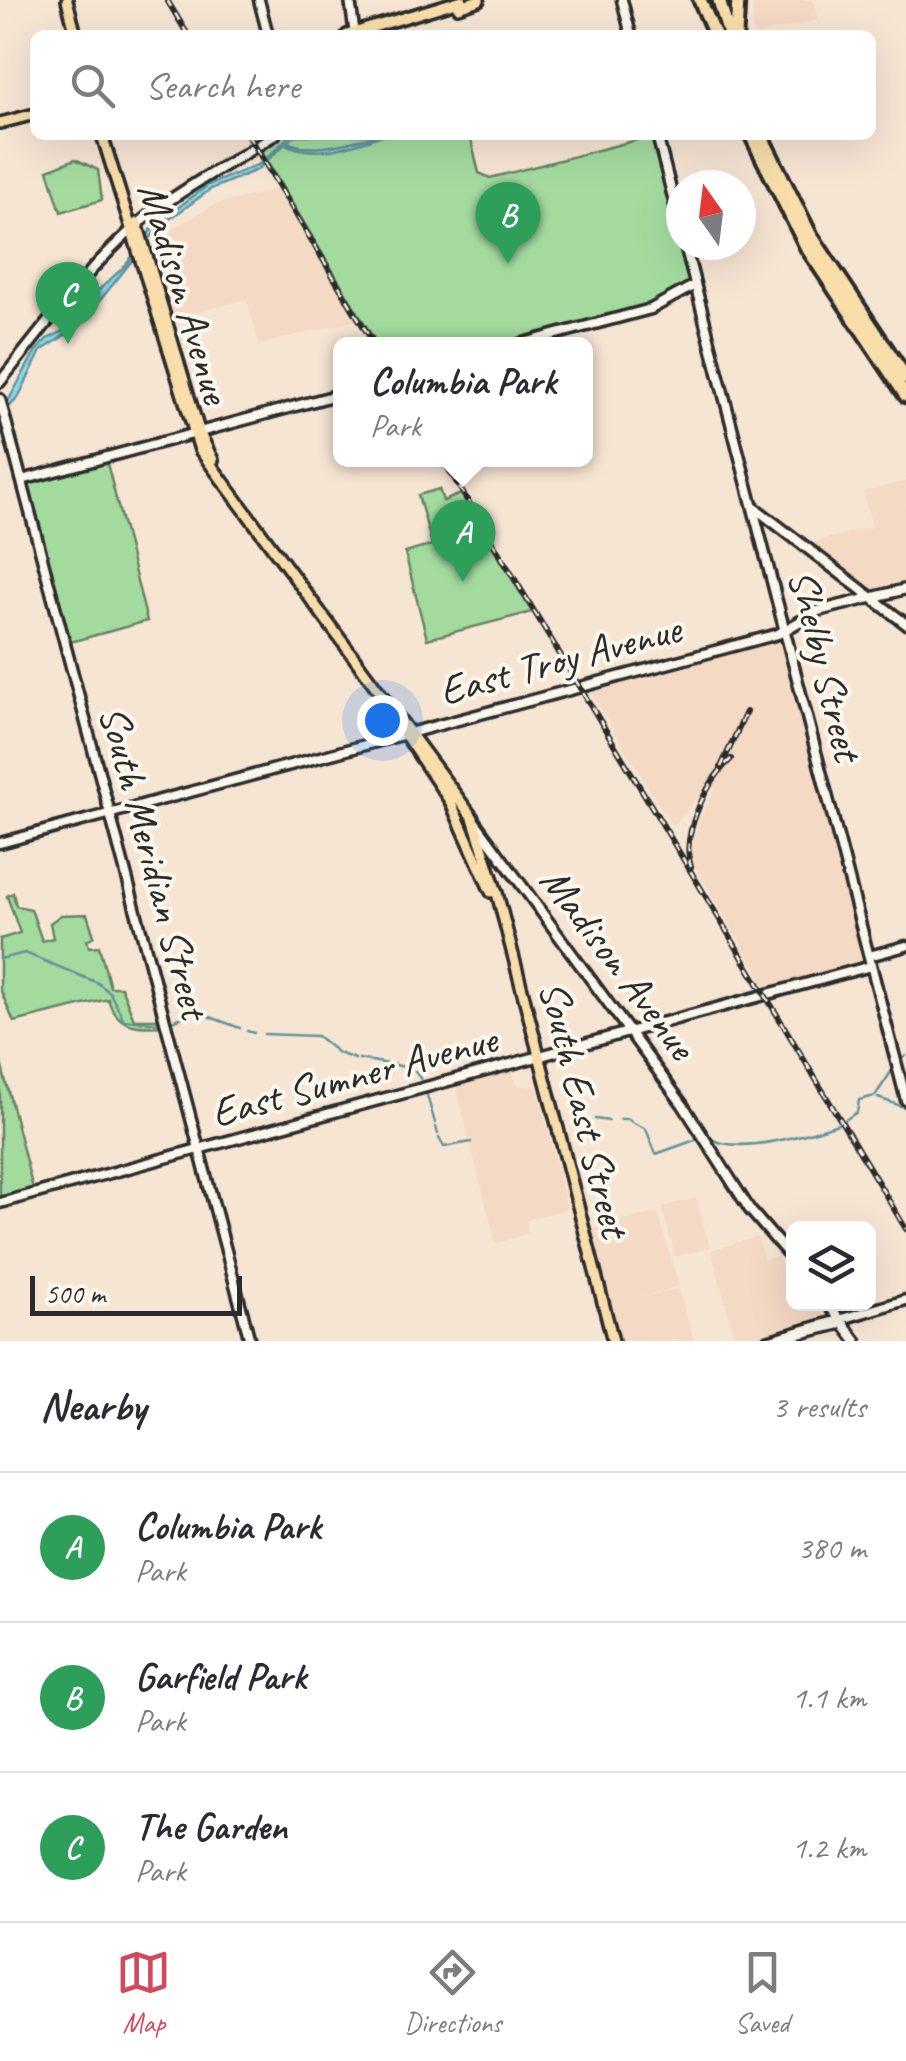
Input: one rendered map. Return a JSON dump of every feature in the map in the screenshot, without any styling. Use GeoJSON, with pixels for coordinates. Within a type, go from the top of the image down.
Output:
{"type":"FeatureCollection","features":[{"type":"Feature","properties":{"kind":"highway"},"geometry":{"type":"LineString","coordinates":[[704,0],[715,30]]}},
{"type":"Feature","properties":{"kind":"highway"},"geometry":{"type":"LineString","coordinates":[[718,0],[730,30]]}},
{"type":"Feature","properties":{"kind":"highway"},"geometry":{"type":"LineString","coordinates":[[733,30],[738,0]]}},
{"type":"Feature","properties":{"kind":"highway"},"geometry":{"type":"LineString","coordinates":[[754,140],[812,247],[873,338],[906,396]]}},
{"type":"Feature","properties":{"kind":"highway"},"geometry":{"type":"LineString","coordinates":[[763,140],[812,247]]}},
{"type":"Feature","properties":{"kind":"highway"},"geometry":{"type":"LineString","coordinates":[[873,338],[906,378]]}},
{"type":"Feature","properties":{"kind":"main road"},"geometry":{"type":"LineString","coordinates":[[70,0],[78,30]]}},
{"type":"Feature","properties":{"kind":"main road"},"geometry":{"type":"LineString","coordinates":[[259,0],[267,30]]}},
{"type":"Feature","properties":{"kind":"main road"},"geometry":{"type":"LineString","coordinates":[[350,0],[352,30]]}},
{"type":"Feature","properties":{"kind":"main road"},"geometry":{"type":"LineString","coordinates":[[387,27],[462,0]]}},
{"type":"Feature","properties":{"kind":"main road"},"geometry":{"type":"LineString","coordinates":[[376,30],[479,0]]}},
{"type":"Feature","properties":{"kind":"main road"},"geometry":{"type":"LineString","coordinates":[[622,0],[630,30]]}},
{"type":"Feature","properties":{"kind":"main road"},"geometry":{"type":"LineString","coordinates":[[0,120],[30,113]]}},
{"type":"Feature","properties":{"kind":"main road","name":"Madison Avenue"},"geometry":{"type":"LineString","coordinates":[[108,140],[196,433],[213,463],[683,1105],[750,1210],[786,1252]]}},
{"type":"Feature","properties":{"kind":"main road"},"geometry":{"type":"LineString","coordinates":[[0,382],[75,288],[135,228],[267,140]]}},
{"type":"Feature","properties":{"kind":"main road"},"geometry":{"type":"LineString","coordinates":[[658,140],[666,171]]}},
{"type":"Feature","properties":{"kind":"main road","name":"Shelby Street"},"geometry":{"type":"LineString","coordinates":[[689,260],[906,1100]]}},
{"type":"Feature","properties":{"kind":"main road"},"geometry":{"type":"LineString","coordinates":[[546,337],[654,307],[695,285]]}},
{"type":"Feature","properties":{"kind":"main road"},"geometry":{"type":"LineString","coordinates":[[22,480],[333,396]]}},
{"type":"Feature","properties":{"kind":"main road","name":"South Meridian Street"},"geometry":{"type":"LineString","coordinates":[[0,399],[250,1341]]}},
{"type":"Feature","properties":{"kind":"main road"},"geometry":{"type":"LineString","coordinates":[[753,507],[906,624]]}},
{"type":"Feature","properties":{"kind":"main road","name":"East Troy Avenue"},"geometry":{"type":"LineString","coordinates":[[0,843],[785,631],[818,611],[906,589]]}},
{"type":"Feature","properties":{"kind":"main road","name":"Madison Avenue"},"geometry":{"type":"LineString","coordinates":[[408,732],[437,779],[471,814]]}},
{"type":"Feature","properties":{"kind":"main road","name":"South East Street"},"geometry":{"type":"LineString","coordinates":[[437,779],[496,898]]}},
{"type":"Feature","properties":{"kind":"main road","name":"South East Street"},"geometry":{"type":"LineString","coordinates":[[471,814],[539,1057],[609,1340]]}},
{"type":"Feature","properties":{"kind":"main road","name":"East Sumner Avenue"},"geometry":{"type":"LineString","coordinates":[[0,1202],[628,1032],[870,961],[906,946]]}},
{"type":"Feature","properties":{"kind":"main road"},"geometry":{"type":"LineString","coordinates":[[767,1341],[825,1322],[856,1320],[906,1303]]}},
{"type":"Feature","properties":{"kind":"main road"},"geometry":{"type":"LineString","coordinates":[[776,1341],[906,1303]]}},
{"type":"Feature","properties":{"kind":"main road"},"geometry":{"type":"LineString","coordinates":[[825,1322],[828,1311]]}},
{"type":"Feature","properties":{"kind":"main road"},"geometry":{"type":"LineString","coordinates":[[834,1311],[854,1338]]}},
{"type":"Feature","properties":{"kind":"main road"},"geometry":{"type":"LineString","coordinates":[[854,1338],[856,1320]]}},
{"type":"Feature","properties":{"kind":"shaded area"},"geometry":{"type":"Polygon","coordinates":[[[754,0],[813,0],[818,20],[777,30],[752,29],[754,0]]]}},
{"type":"Feature","properties":{"kind":"shaded area"},"geometry":{"type":"Polygon","coordinates":[[[278,189],[357,320],[259,345],[247,299],[167,320],[150,253],[174,228],[214,205],[278,189]]]}},
{"type":"Feature","properties":{"kind":"shaded area"},"geometry":{"type":"Polygon","coordinates":[[[906,481],[906,585],[872,593],[807,544],[872,527],[863,492],[906,481]]]}},
{"type":"Feature","properties":{"kind":"shaded area"},"geometry":{"type":"Polygon","coordinates":[[[780,639],[868,962],[769,991],[690,858],[699,821],[715,788],[707,785],[673,827],[588,688],[780,639]]]}},
{"type":"Feature","properties":{"kind":"shaded area"},"geometry":{"type":"Polygon","coordinates":[[[512,1069],[516,1085],[537,1087],[567,1209],[526,1220],[528,1233],[496,1244],[455,1084],[512,1069]]]}},
{"type":"Feature","properties":{"kind":"shaded area"},"geometry":{"type":"Polygon","coordinates":[[[696,1198],[710,1247],[675,1257],[662,1207],[696,1198]]]}},
{"type":"Feature","properties":{"kind":"shaded area"},"geometry":{"type":"Polygon","coordinates":[[[658,1213],[679,1286],[635,1299],[678,1289],[694,1341],[616,1341],[589,1236],[596,1225],[658,1213]]]}},
{"type":"Feature","properties":{"kind":"shaded area"},"geometry":{"type":"Polygon","coordinates":[[[757,1237],[764,1259],[778,1256],[786,1277],[786,1311],[821,1311],[824,1317],[750,1341],[736,1341],[711,1250],[757,1237]]]}},
{"type":"Feature","properties":{"kind":"green space"},"geometry":{"type":"Polygon","coordinates":[[[254,140],[471,140],[479,173],[490,178],[637,140],[653,140],[666,187],[666,260],[686,260],[692,283],[653,305],[534,337],[373,337],[254,140]]]}},
{"type":"Feature","properties":{"kind":"green space"},"geometry":{"type":"Polygon","coordinates":[[[75,159],[98,170],[102,200],[61,212],[48,170],[75,159]]]}},
{"type":"Feature","properties":{"kind":"green space"},"geometry":{"type":"Polygon","coordinates":[[[106,459],[147,621],[67,643],[26,480],[106,459]]]}},
{"type":"Feature","properties":{"kind":"green space"},"geometry":{"type":"Polygon","coordinates":[[[439,489],[443,501],[461,494],[532,612],[427,639],[405,553],[432,545],[418,495],[439,489]]]}},
{"type":"Feature","properties":{"kind":"green space"},"geometry":{"type":"Polygon","coordinates":[[[13,893],[16,906],[31,909],[42,941],[53,938],[50,923],[61,915],[87,914],[94,936],[87,940],[89,947],[99,946],[110,987],[121,987],[134,1019],[162,1019],[165,1026],[129,1024],[117,1016],[108,999],[14,1022],[0,989],[0,939],[20,933],[7,896],[13,893]]]}},
{"type":"Feature","properties":{"kind":"green space"},"geometry":{"type":"Polygon","coordinates":[[[0,1059],[33,1189],[0,1197],[0,1059]]]}},
{"type":"Feature","properties":{"kind":"water"},"geometry":{"type":"Polygon","coordinates":[[[285,140],[311,147],[368,140],[322,151],[285,144],[257,170],[211,189],[160,226],[80,325],[41,351],[18,398],[0,416],[35,352],[47,339],[74,326],[91,297],[125,266],[155,225],[208,185],[262,163],[285,140]]]}},
{"type":"Feature","properties":{"kind":"waterway"},"geometry":{"type":"LineString","coordinates":[[0,959],[25,953],[98,983],[110,993],[124,1020],[161,1023]]}},
{"type":"Feature","properties":{"kind":"waterway"},"geometry":{"type":"LineString","coordinates":[[169,1022],[197,1012],[240,1028]]}},
{"type":"Feature","properties":{"kind":"waterway"},"geometry":{"type":"LineString","coordinates":[[247,1031],[254,1033]]}},
{"type":"Feature","properties":{"kind":"waterway"},"geometry":{"type":"LineString","coordinates":[[264,1034],[317,1036],[338,1053],[355,1059]]}},
{"type":"Feature","properties":{"kind":"waterway"},"geometry":{"type":"LineString","coordinates":[[901,1059],[906,1056]]}},
{"type":"Feature","properties":{"kind":"waterway"},"geometry":{"type":"LineString","coordinates":[[359,1059],[389,1064]]}},
{"type":"Feature","properties":{"kind":"waterway"},"geometry":{"type":"LineString","coordinates":[[392,1064],[412,1069]]}},
{"type":"Feature","properties":{"kind":"waterway"},"geometry":{"type":"LineString","coordinates":[[845,1120],[857,1112],[859,1100],[875,1096],[893,1069]]}},
{"type":"Feature","properties":{"kind":"waterway"},"geometry":{"type":"LineString","coordinates":[[415,1071],[424,1084]]}},
{"type":"Feature","properties":{"kind":"waterway"},"geometry":{"type":"LineString","coordinates":[[426,1092],[435,1123]]}},
{"type":"Feature","properties":{"kind":"waterway"},"geometry":{"type":"LineString","coordinates":[[878,1098],[904,1107]]}},
{"type":"Feature","properties":{"kind":"waterway"},"geometry":{"type":"LineString","coordinates":[[595,1119],[609,1121]]}},
{"type":"Feature","properties":{"kind":"waterway"},"geometry":{"type":"LineString","coordinates":[[620,1119],[629,1119]]}},
{"type":"Feature","properties":{"kind":"waterway"},"geometry":{"type":"LineString","coordinates":[[630,1121],[646,1129],[656,1154],[698,1139]]}},
{"type":"Feature","properties":{"kind":"waterway"},"geometry":{"type":"LineString","coordinates":[[712,1139],[756,1144],[838,1124]]}},
{"type":"Feature","properties":{"kind":"waterway"},"geometry":{"type":"LineString","coordinates":[[436,1127],[438,1134]]}},
{"type":"Feature","properties":{"kind":"waterway"},"geometry":{"type":"LineString","coordinates":[[439,1138],[444,1147],[471,1142]]}},
{"type":"Feature","properties":{"kind":"railway"},"geometry":{"type":"LineString","coordinates":[[167,0],[185,30]]}},
{"type":"Feature","properties":{"kind":"railway"},"geometry":{"type":"LineString","coordinates":[[251,140],[370,337]]}},
{"type":"Feature","properties":{"kind":"railway"},"geometry":{"type":"LineString","coordinates":[[447,467],[906,1229]]}},
{"type":"Feature","properties":{"kind":"railway"},"geometry":{"type":"LineString","coordinates":[[721,767],[746,712]]}},
{"type":"Feature","properties":{"kind":"railway"},"geometry":{"type":"LineString","coordinates":[[691,867],[692,825],[705,794],[731,759]]}},
{"type":"Feature","properties":{"kind":"place","name":"Garfield Park"},"geometry":{"type":"Point","coordinates":[508,264]}},
{"type":"Feature","properties":{"kind":"place","name":"The Garden"},"geometry":{"type":"Point","coordinates":[68,344]}},
{"type":"Feature","properties":{"kind":"place","name":"Columbia Park"},"geometry":{"type":"Point","coordinates":[463,582]}}]}
